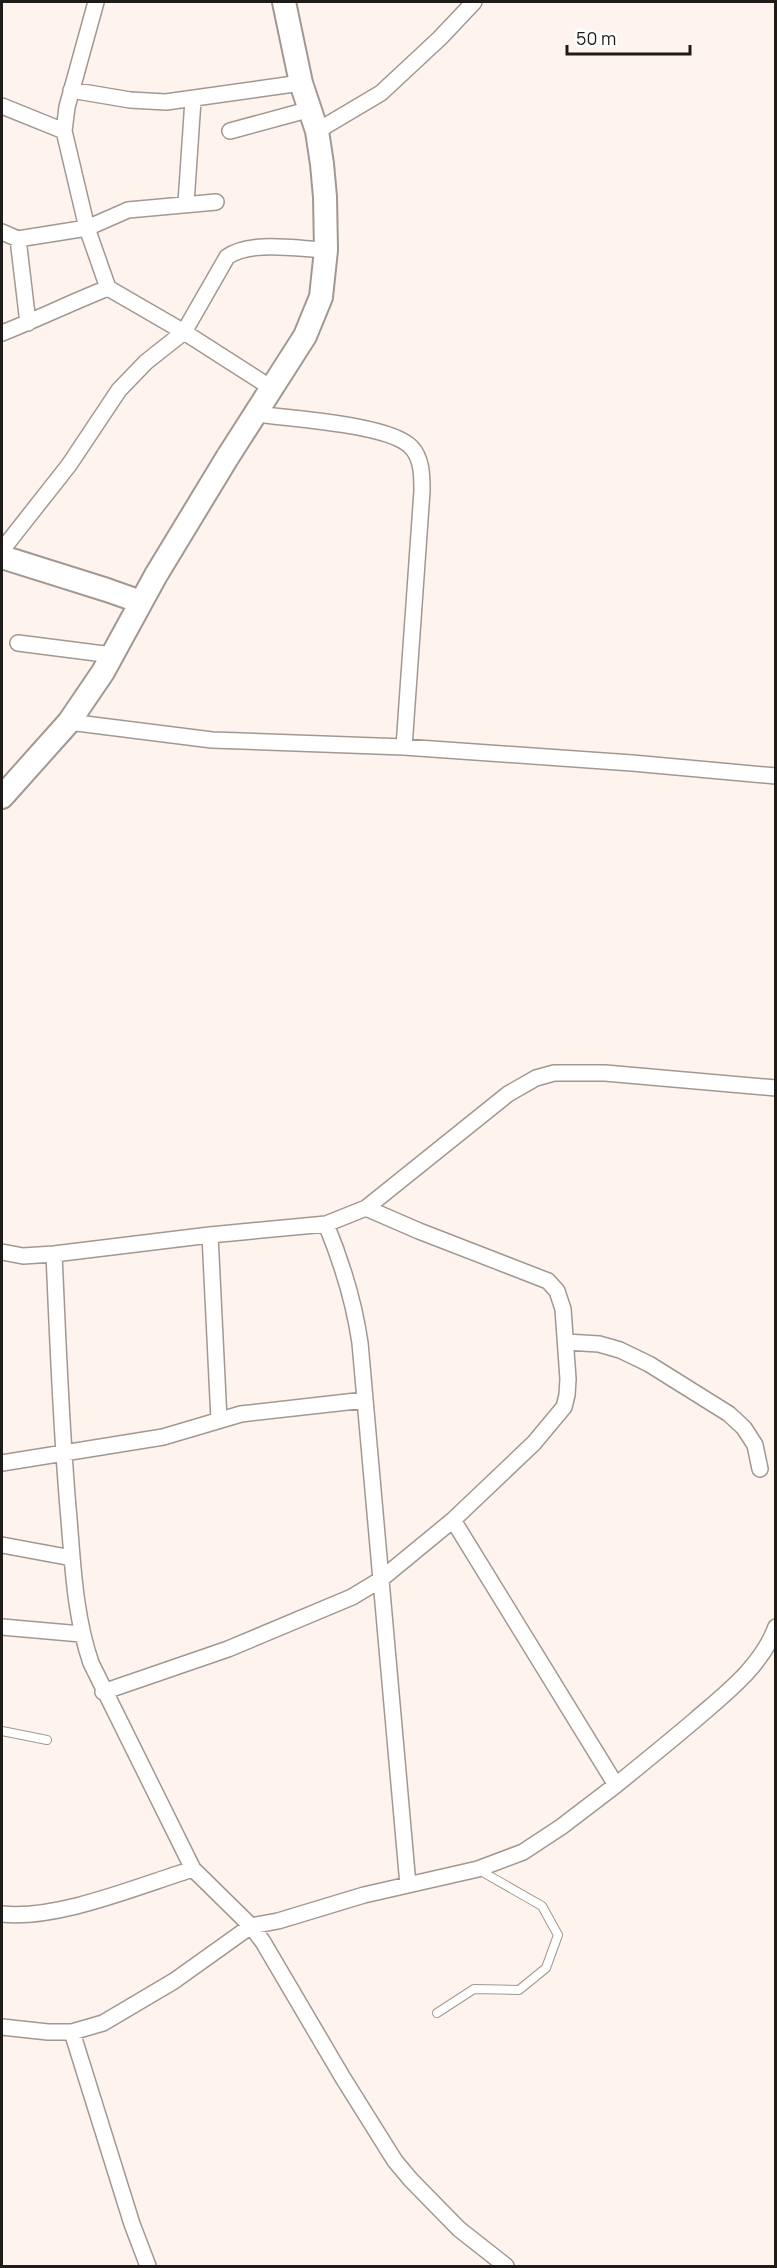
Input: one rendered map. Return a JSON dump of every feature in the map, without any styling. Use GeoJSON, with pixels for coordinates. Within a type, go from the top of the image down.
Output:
{"type":"FeatureCollection","features":[{"type":"Feature","properties":{"kind":"street"},"geometry":{"type":"LineString","coordinates":[[96,2],[71,90],[64,131],[87,228],[108,288],[184,332],[273,389]]}},
{"type":"Feature","properties":{"kind":"street"},"geometry":{"type":"LineString","coordinates":[[2,797],[69,722],[112,655],[227,458],[305,336],[321,297],[326,250],[325,197],[314,120],[301,83],[284,2]]}},
{"type":"Feature","properties":{"kind":"street"},"geometry":{"type":"LineString","coordinates":[[231,131],[314,120],[381,93],[440,38],[474,2]]}},
{"type":"Feature","properties":{"kind":"street"},"geometry":{"type":"LineString","coordinates":[[71,90],[145,102],[194,100],[301,83]]}},
{"type":"Feature","properties":{"kind":"street"},"geometry":{"type":"LineString","coordinates":[[186,203],[194,100]]}},
{"type":"Feature","properties":{"kind":"street"},"geometry":{"type":"LineString","coordinates":[[2,106],[64,131]]}},
{"type":"Feature","properties":{"kind":"street"},"geometry":{"type":"LineString","coordinates":[[2,232],[18,239],[87,228],[124,211],[186,203],[216,202]]}},
{"type":"Feature","properties":{"kind":"street"},"geometry":{"type":"LineString","coordinates":[[18,239],[28,323]]}},
{"type":"Feature","properties":{"kind":"street"},"geometry":{"type":"LineString","coordinates":[[2,550],[69,465],[119,390],[146,362],[184,332],[222,265],[235,251],[278,247],[326,250]]}},
{"type":"Feature","properties":{"kind":"street"},"geometry":{"type":"LineString","coordinates":[[2,333],[108,288]]}},
{"type":"Feature","properties":{"kind":"street"},"geometry":{"type":"LineString","coordinates":[[256,414],[378,430],[401,439],[412,447],[418,457],[422,473],[422,491],[404,747]]}},
{"type":"Feature","properties":{"kind":"street"},"geometry":{"type":"LineString","coordinates":[[2,557],[141,603]]}},
{"type":"Feature","properties":{"kind":"street"},"geometry":{"type":"LineString","coordinates":[[18,643],[112,655]]}},
{"type":"Feature","properties":{"kind":"street"},"geometry":{"type":"LineString","coordinates":[[69,722],[212,740],[404,747],[620,762],[776,776]]}},
{"type":"Feature","properties":{"kind":"street"},"geometry":{"type":"LineString","coordinates":[[2,1252],[23,1256],[54,1254],[326,1224],[366,1208],[508,1094],[536,1078],[554,1073],[605,1073],[776,1088]]}},
{"type":"Feature","properties":{"kind":"street"},"geometry":{"type":"LineString","coordinates":[[103,1692],[228,1649],[352,1597],[380,1580],[453,1520],[534,1443],[560,1413],[567,1395],[566,1341],[563,1309],[557,1291],[548,1281],[366,1208]]}},
{"type":"Feature","properties":{"kind":"street"},"geometry":{"type":"LineString","coordinates":[[326,1224],[337,1250],[356,1312],[408,1885]]}},
{"type":"Feature","properties":{"kind":"street"},"geometry":{"type":"LineString","coordinates":[[210,1235],[219,1420]]}},
{"type":"Feature","properties":{"kind":"street"},"geometry":{"type":"LineString","coordinates":[[54,1254],[63,1451],[72,1558],[81,1634],[103,1692],[193,1869],[251,1926],[263,1942],[395,2161],[445,2216],[506,2266]]}},
{"type":"Feature","properties":{"kind":"street"},"geometry":{"type":"LineString","coordinates":[[566,1341],[599,1344],[621,1350],[649,1364],[729,1414],[744,1428],[755,1445],[760,1469]]}},
{"type":"Feature","properties":{"kind":"street"},"geometry":{"type":"LineString","coordinates":[[2,1463],[63,1451],[163,1437],[259,1411],[365,1400]]}},
{"type":"Feature","properties":{"kind":"street"},"geometry":{"type":"LineString","coordinates":[[453,1520],[616,1785]]}},
{"type":"Feature","properties":{"kind":"street"},"geometry":{"type":"LineString","coordinates":[[2,1545],[72,1558]]}},
{"type":"Feature","properties":{"kind":"street"},"geometry":{"type":"LineString","coordinates":[[2,1627],[81,1634]]}},
{"type":"Feature","properties":{"kind":"street"},"geometry":{"type":"LineString","coordinates":[[2,2027],[72,2032],[103,2023],[174,1981],[251,1926],[478,1869],[523,1852],[561,1827],[616,1785],[732,1688],[755,1663],[770,1642],[776,1627]]}},
{"type":"Feature","properties":{"kind":"street"},"geometry":{"type":"LineString","coordinates":[[2,1914],[17,1916],[82,1904],[193,1869]]}},
{"type":"Feature","properties":{"kind":"street"},"geometry":{"type":"LineString","coordinates":[[72,2032],[132,2224],[148,2266]]}},
{"type":"Feature","properties":{"kind":"lane"},"geometry":{"type":"LineString","coordinates":[[2,1731],[47,1740]]}},
{"type":"Feature","properties":{"kind":"lane"},"geometry":{"type":"LineString","coordinates":[[437,2013],[474,1989],[519,1990],[546,1968],[558,1935],[542,1906],[478,1869]]}}]}
